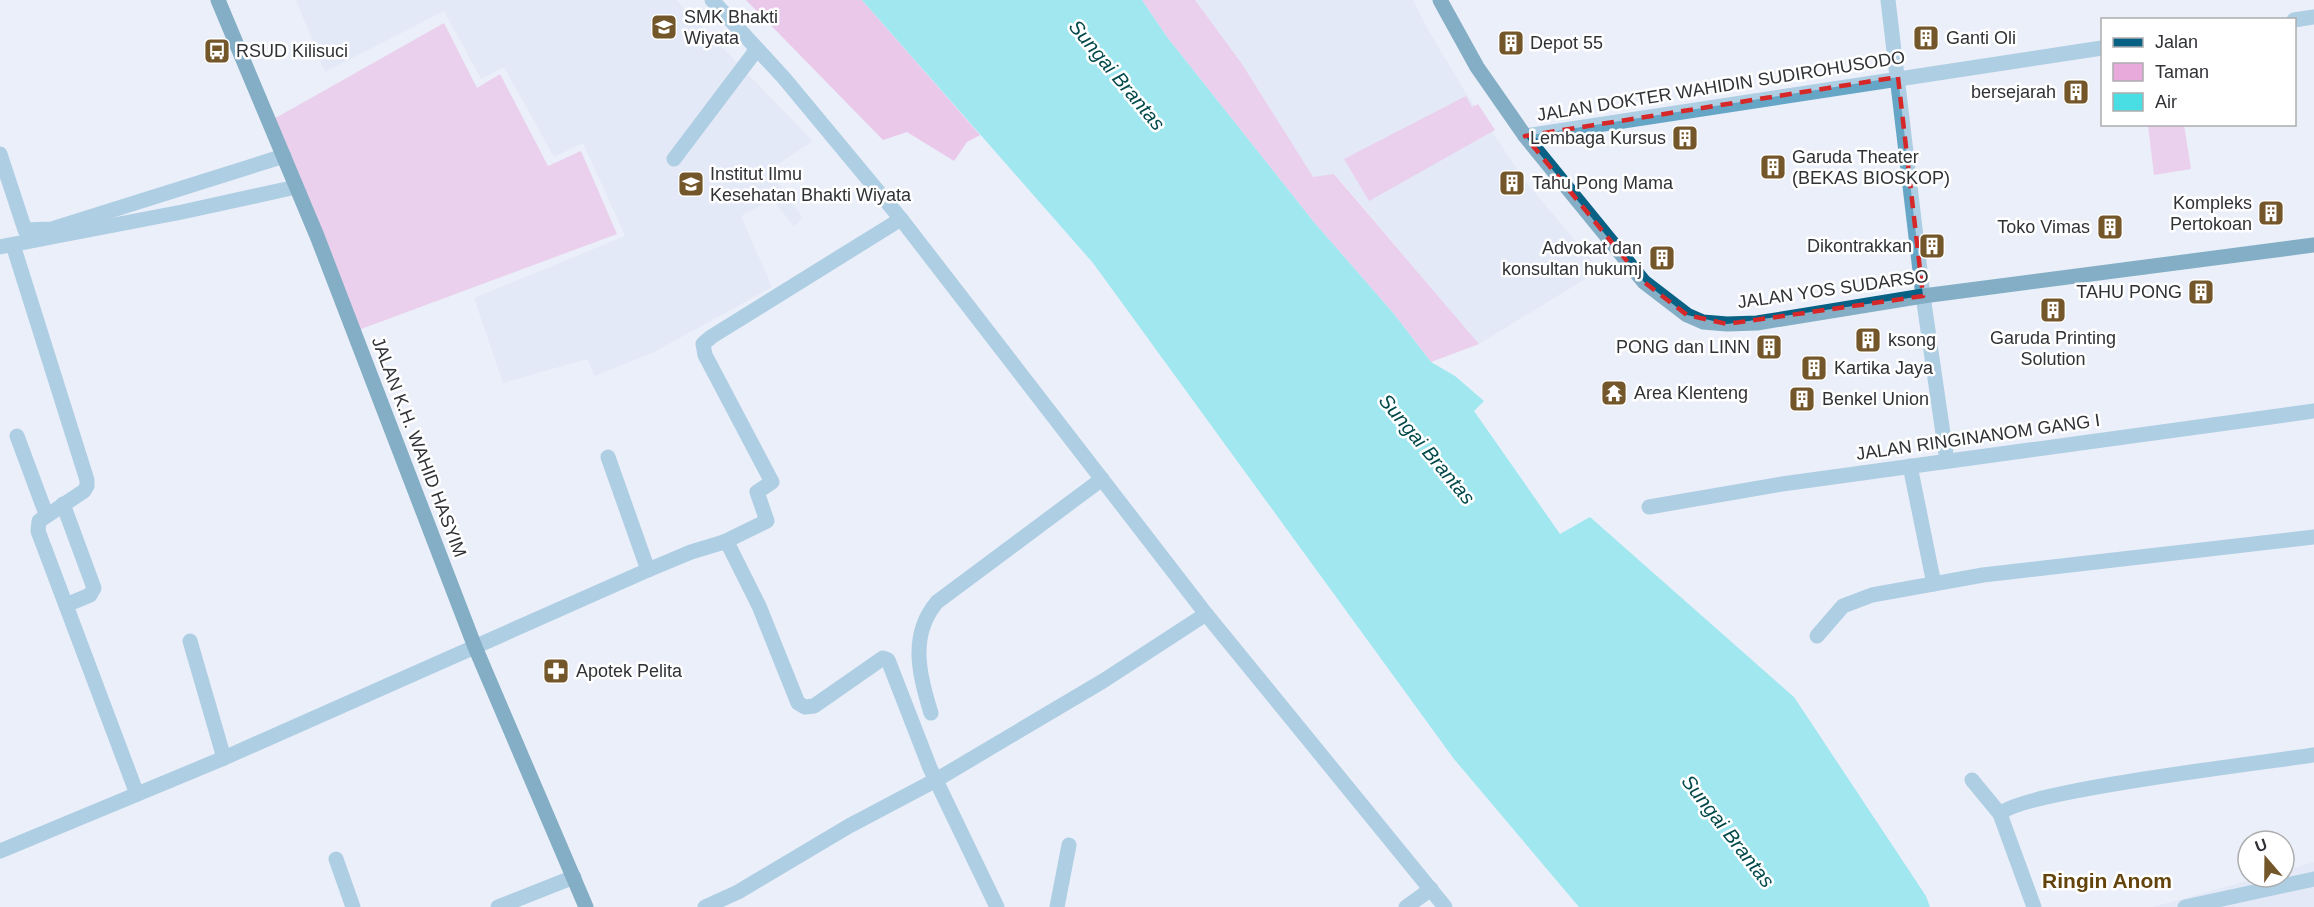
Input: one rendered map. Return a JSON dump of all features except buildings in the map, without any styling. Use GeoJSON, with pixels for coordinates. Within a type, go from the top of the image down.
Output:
{"type":"FeatureCollection","features":[{"type":"Feature","properties":{"kind":"main road","name":"JALAN K.H. WAHID HASYIM"},"geometry":{"type":"LineString","coordinates":[[218,0],[284,156],[475,647],[586,907]]}},
{"type":"Feature","properties":{"kind":"main road","name":"JALAN YOS SUDARSO"},"geometry":{"type":"LineString","coordinates":[[1440,0],[1477,67],[1525,136],[1644,282],[1687,315],[1703,322],[1757,323],[1923,296],[2314,245]]}},
{"type":"Feature","properties":{"kind":"street"},"geometry":{"type":"LineString","coordinates":[[712,0],[784,78],[901,219],[1206,614],[1445,907]]}},
{"type":"Feature","properties":{"kind":"street"},"geometry":{"type":"LineString","coordinates":[[1888,0],[1923,296],[1947,460]]}},
{"type":"Feature","properties":{"kind":"street"},"geometry":{"type":"LineString","coordinates":[[2296,20],[2314,17]]}},
{"type":"Feature","properties":{"kind":"street","name":"JALAN DOKTER WAHIDIN SUDIROHUSODO"},"geometry":{"type":"LineString","coordinates":[[1525,136],[2101,48]]}},
{"type":"Feature","properties":{"kind":"street"},"geometry":{"type":"LineString","coordinates":[[674,159],[757,49]]}},
{"type":"Feature","properties":{"kind":"street"},"geometry":{"type":"LineString","coordinates":[[0,154],[25,231],[52,229],[284,156]]}},
{"type":"Feature","properties":{"kind":"street"},"geometry":{"type":"LineString","coordinates":[[137,794],[38,531],[39,521],[46,514],[84,491],[87,480],[6,246],[296,187]]}},
{"type":"Feature","properties":{"kind":"street"},"geometry":{"type":"LineString","coordinates":[[0,851],[224,758],[648,570],[691,552],[724,542],[767,521],[757,492],[772,482],[705,355],[703,344],[901,219]]}},
{"type":"Feature","properties":{"kind":"street","name":"JALAN RINGINANOM GANG I"},"geometry":{"type":"LineString","coordinates":[[1649,507],[1782,484],[1947,460],[2314,411]]}},
{"type":"Feature","properties":{"kind":"street"},"geometry":{"type":"LineString","coordinates":[[17,436],[46,514]]}},
{"type":"Feature","properties":{"kind":"street"},"geometry":{"type":"LineString","coordinates":[[608,457],[648,570]]}},
{"type":"Feature","properties":{"kind":"street"},"geometry":{"type":"LineString","coordinates":[[1910,466],[1934,584]]}},
{"type":"Feature","properties":{"kind":"street"},"geometry":{"type":"LineString","coordinates":[[931,712],[921,682],[919,655],[921,631],[926,615],[937,602],[1102,480]]}},
{"type":"Feature","properties":{"kind":"street"},"geometry":{"type":"LineString","coordinates":[[63,504],[94,588],[90,595],[66,605]]}},
{"type":"Feature","properties":{"kind":"street"},"geometry":{"type":"LineString","coordinates":[[1817,636],[1837,612],[1849,602],[1861,598],[1983,575],[2314,537]]}},
{"type":"Feature","properties":{"kind":"street"},"geometry":{"type":"LineString","coordinates":[[724,542],[729,546],[759,606],[798,703],[805,707],[814,706],[885,657],[930,768],[997,907]]}},
{"type":"Feature","properties":{"kind":"street"},"geometry":{"type":"LineString","coordinates":[[705,907],[738,892],[849,826],[936,780],[1103,681],[1206,614]]}},
{"type":"Feature","properties":{"kind":"street"},"geometry":{"type":"LineString","coordinates":[[190,641],[224,758]]}},
{"type":"Feature","properties":{"kind":"street"},"geometry":{"type":"LineString","coordinates":[[2000,814],[2008,808],[2054,794],[2314,755]]}},
{"type":"Feature","properties":{"kind":"street"},"geometry":{"type":"LineString","coordinates":[[1972,780],[2000,814],[2034,907]]}},
{"type":"Feature","properties":{"kind":"street"},"geometry":{"type":"LineString","coordinates":[[1056,907],[1069,845]]}},
{"type":"Feature","properties":{"kind":"street"},"geometry":{"type":"LineString","coordinates":[[336,859],[353,907]]}},
{"type":"Feature","properties":{"kind":"street"},"geometry":{"type":"LineString","coordinates":[[498,907],[574,877]]}},
{"type":"Feature","properties":{"kind":"street"},"geometry":{"type":"LineString","coordinates":[[2185,907],[2314,879]]}},
{"type":"Feature","properties":{"kind":"street"},"geometry":{"type":"LineString","coordinates":[[1406,907],[1431,890]]}},
{"type":"Feature","properties":{"kind":"highlighted area"},"geometry":{"type":"Polygon","coordinates":[[[1898,77],[1923,296],[1727,324],[1687,315],[1644,282],[1525,136],[1898,77]]]}},
{"type":"Feature","properties":{"kind":"shaded area","name":"Institut Ilmu Kesehatan Bhakti Wiyata"},"geometry":{"type":"Polygon","coordinates":[[[296,0],[676,0],[813,141],[769,170],[802,217],[794,227],[773,199],[741,216],[772,287],[654,352],[595,376],[587,359],[503,383],[474,298],[625,236],[583,143],[554,157],[504,67],[481,79],[444,11],[325,72],[296,0]]]}},
{"type":"Feature","properties":{"kind":"shaded area"},"geometry":{"type":"Polygon","coordinates":[[[746,0],[862,0],[980,135],[967,142],[954,161],[907,132],[883,140],[746,0]]]}},
{"type":"Feature","properties":{"kind":"shaded area"},"geometry":{"type":"Polygon","coordinates":[[[1195,0],[1413,0],[1464,90],[1525,181],[1600,270],[1479,344],[1335,174],[1313,178],[1242,64],[1195,0]]]}},
{"type":"Feature","properties":{"kind":"shaded area"},"geometry":{"type":"Polygon","coordinates":[[[2314,862],[2314,907],[2153,907],[2236,884],[2236,889],[2296,889],[2296,867],[2314,862]]]}},
{"type":"Feature","properties":{"kind":"green space"},"geometry":{"type":"Polygon","coordinates":[[[1142,0],[1195,0],[1242,64],[1313,177],[1334,174],[1479,344],[1431,362],[1394,314],[1313,221],[1167,37],[1142,0]]]}},
{"type":"Feature","properties":{"kind":"green space"},"geometry":{"type":"Polygon","coordinates":[[[444,23],[477,88],[500,74],[548,166],[581,151],[617,234],[353,332],[272,120],[444,23]]]}},
{"type":"Feature","properties":{"kind":"green space"},"geometry":{"type":"Polygon","coordinates":[[[1466,96],[1472,107],[1478,104],[1495,130],[1369,201],[1344,159],[1466,96]]]}},
{"type":"Feature","properties":{"kind":"green space"},"geometry":{"type":"Polygon","coordinates":[[[2148,126],[2184,126],[2191,169],[2154,175],[2148,126]]]}},
{"type":"Feature","properties":{"kind":"water","name":"Sungai Brantas"},"geometry":{"type":"Polygon","coordinates":[[[862,0],[1142,0],[1167,37],[1313,221],[1394,314],[1431,362],[1455,376],[1484,401],[1474,411],[1560,534],[1590,517],[1794,697],[1926,896],[1930,907],[1579,907],[1454,759],[1093,263],[862,0]]]}},
{"type":"Feature","properties":{"kind":"place","name":"SMK Bhakti Wiyata"},"geometry":{"type":"Point","coordinates":[664,27]}},
{"type":"Feature","properties":{"kind":"place","name":"Ganti Oli"},"geometry":{"type":"Point","coordinates":[1926,38]}},
{"type":"Feature","properties":{"kind":"place","name":"Depot 55"},"geometry":{"type":"Point","coordinates":[1511,43]}},
{"type":"Feature","properties":{"kind":"place","name":"RSUD Kilisuci"},"geometry":{"type":"Point","coordinates":[217,51]}},
{"type":"Feature","properties":{"kind":"place","name":"bersejarah"},"geometry":{"type":"Point","coordinates":[2076,92]}},
{"type":"Feature","properties":{"kind":"place","name":"Lembaga Kursus"},"geometry":{"type":"Point","coordinates":[1685,138]}},
{"type":"Feature","properties":{"kind":"place","name":"Garuda Theater (BEKAS BIOSKOP)"},"geometry":{"type":"Point","coordinates":[1773,167]}},
{"type":"Feature","properties":{"kind":"place","name":"Tahu Pong Mama"},"geometry":{"type":"Point","coordinates":[1512,183]}},
{"type":"Feature","properties":{"kind":"place","name":"Institut Ilmu Kesehatan Bhakti Wiyata"},"geometry":{"type":"Point","coordinates":[691,184]}},
{"type":"Feature","properties":{"kind":"place","name":"Kompleks Pertokoan"},"geometry":{"type":"Point","coordinates":[2271,213]}},
{"type":"Feature","properties":{"kind":"place","name":"Toko Vimas"},"geometry":{"type":"Point","coordinates":[2110,227]}},
{"type":"Feature","properties":{"kind":"place","name":"Dikontrakkan"},"geometry":{"type":"Point","coordinates":[1932,246]}},
{"type":"Feature","properties":{"kind":"place","name":"Advokat dan konsultan hukumj"},"geometry":{"type":"Point","coordinates":[1662,258]}},
{"type":"Feature","properties":{"kind":"place","name":"TAHU PONG"},"geometry":{"type":"Point","coordinates":[2201,292]}},
{"type":"Feature","properties":{"kind":"place","name":"Garuda Printing Solution"},"geometry":{"type":"Point","coordinates":[2053,310]}},
{"type":"Feature","properties":{"kind":"place","name":"ksong"},"geometry":{"type":"Point","coordinates":[1868,340]}},
{"type":"Feature","properties":{"kind":"place","name":"PONG dan LINN"},"geometry":{"type":"Point","coordinates":[1769,347]}},
{"type":"Feature","properties":{"kind":"place","name":"Kartika Jaya"},"geometry":{"type":"Point","coordinates":[1814,368]}},
{"type":"Feature","properties":{"kind":"place","name":"Area Klenteng"},"geometry":{"type":"Point","coordinates":[1614,393]}},
{"type":"Feature","properties":{"kind":"place","name":"Benkel Union"},"geometry":{"type":"Point","coordinates":[1802,399]}},
{"type":"Feature","properties":{"kind":"place","name":"Apotek Pelita"},"geometry":{"type":"Point","coordinates":[556,671]}},
{"type":"Feature","properties":{"kind":"district","name":"Ringin Anom"},"geometry":{"type":"Point","coordinates":[2107,880]}}]}
